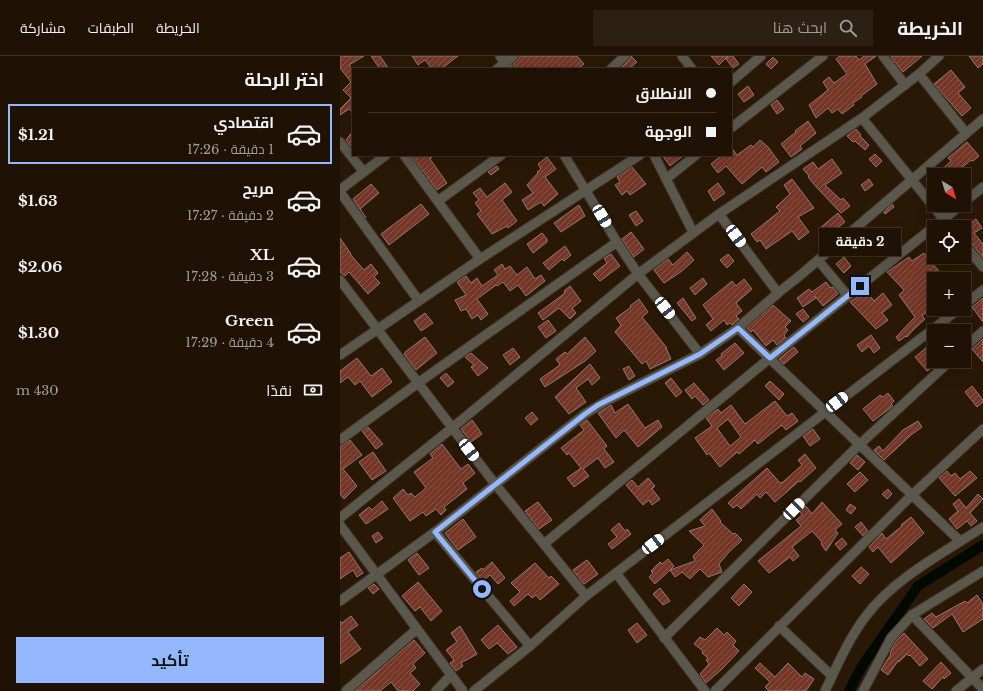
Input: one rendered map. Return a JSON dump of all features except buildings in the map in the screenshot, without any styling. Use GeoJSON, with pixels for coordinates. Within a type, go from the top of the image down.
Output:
{"type":"FeatureCollection","features":[{"type":"Feature","properties":{"kind":"street"},"geometry":{"type":"LineString","coordinates":[[505,63],[514,56]]}},
{"type":"Feature","properties":{"kind":"street"},"geometry":{"type":"LineString","coordinates":[[612,68],[625,56]]}},
{"type":"Feature","properties":{"kind":"street"},"geometry":{"type":"LineString","coordinates":[[682,56],[691,68]]}},
{"type":"Feature","properties":{"kind":"street"},"geometry":{"type":"LineString","coordinates":[[732,81],[761,56]]}},
{"type":"Feature","properties":{"kind":"street"},"geometry":{"type":"LineString","coordinates":[[732,127],[823,56]]}},
{"type":"Feature","properties":{"kind":"street"},"geometry":{"type":"LineString","coordinates":[[883,56],[905,85]]}},
{"type":"Feature","properties":{"kind":"street"},"geometry":{"type":"LineString","coordinates":[[340,518],[452,428],[638,274],[693,232],[862,118],[919,74],[939,56]]}},
{"type":"Feature","properties":{"kind":"street"},"geometry":{"type":"LineString","coordinates":[[919,74],[966,133]]}},
{"type":"Feature","properties":{"kind":"street"},"geometry":{"type":"LineString","coordinates":[[862,118],[943,219]]}},
{"type":"Feature","properties":{"kind":"street"},"geometry":{"type":"LineString","coordinates":[[340,601],[435,532],[591,410],[700,354],[738,328],[983,119]]}},
{"type":"Feature","properties":{"kind":"street"},"geometry":{"type":"LineString","coordinates":[[340,142],[363,171]]}},
{"type":"Feature","properties":{"kind":"street"},"geometry":{"type":"LineString","coordinates":[[385,156],[363,171],[340,191],[419,301]]}},
{"type":"Feature","properties":{"kind":"street"},"geometry":{"type":"LineString","coordinates":[[405,156],[480,259]]}},
{"type":"Feature","properties":{"kind":"street"},"geometry":{"type":"LineString","coordinates":[[438,201],[500,156]]}},
{"type":"Feature","properties":{"kind":"street"},"geometry":{"type":"LineString","coordinates":[[565,156],[638,274],[700,354]]}},
{"type":"Feature","properties":{"kind":"street"},"geometry":{"type":"LineString","coordinates":[[340,355],[480,259],[638,156]]}},
{"type":"Feature","properties":{"kind":"street"},"geometry":{"type":"LineString","coordinates":[[654,156],[693,232]]}},
{"type":"Feature","properties":{"kind":"street"},"geometry":{"type":"LineString","coordinates":[[666,179],[695,156]]}},
{"type":"Feature","properties":{"kind":"street"},"geometry":{"type":"LineString","coordinates":[[971,196],[983,187]]}},
{"type":"Feature","properties":{"kind":"street"},"geometry":{"type":"LineString","coordinates":[[544,544],[770,358],[952,212]]}},
{"type":"Feature","properties":{"kind":"street"},"geometry":{"type":"LineString","coordinates":[[719,214],[778,293]]}},
{"type":"Feature","properties":{"kind":"street"},"geometry":{"type":"LineString","coordinates":[[340,440],[418,382],[617,242]]}},
{"type":"Feature","properties":{"kind":"street"},"geometry":{"type":"LineString","coordinates":[[971,252],[983,267]]}},
{"type":"Feature","properties":{"kind":"street"},"geometry":{"type":"LineString","coordinates":[[818,260],[848,295]]}},
{"type":"Feature","properties":{"kind":"street"},"geometry":{"type":"LineString","coordinates":[[341,282],[378,328],[495,484],[586,596]]}},
{"type":"Feature","properties":{"kind":"street"},"geometry":{"type":"LineString","coordinates":[[971,299],[983,290]]}},
{"type":"Feature","properties":{"kind":"street"},"geometry":{"type":"LineString","coordinates":[[474,691],[530,646],[586,596],[950,316]]}},
{"type":"Feature","properties":{"kind":"street"},"geometry":{"type":"LineString","coordinates":[[738,328],[960,541]]}},
{"type":"Feature","properties":{"kind":"street"},"geometry":{"type":"LineString","coordinates":[[971,342],[983,331]]}},
{"type":"Feature","properties":{"kind":"street"},"geometry":{"type":"LineString","coordinates":[[664,638],[860,445],[942,368]]}},
{"type":"Feature","properties":{"kind":"street"},"geometry":{"type":"LineString","coordinates":[[715,691],[912,495],[983,428]]}},
{"type":"Feature","properties":{"kind":"street"},"geometry":{"type":"LineString","coordinates":[[340,525],[463,691]]}},
{"type":"Feature","properties":{"kind":"street"},"geometry":{"type":"LineString","coordinates":[[825,691],[866,615],[884,596],[905,579],[983,527]]}},
{"type":"Feature","properties":{"kind":"street"},"geometry":{"type":"LineString","coordinates":[[435,532],[530,646]]}},
{"type":"Feature","properties":{"kind":"street"},"geometry":{"type":"LineString","coordinates":[[616,573],[705,691]]}},
{"type":"Feature","properties":{"kind":"street"},"geometry":{"type":"LineString","coordinates":[[863,691],[888,642],[912,615],[982,573]]}},
{"type":"Feature","properties":{"kind":"street"},"geometry":{"type":"LineString","coordinates":[[912,615],[983,689]]}},
{"type":"Feature","properties":{"kind":"street"},"geometry":{"type":"LineString","coordinates":[[779,626],[832,676]]}},
{"type":"Feature","properties":{"kind":"street"},"geometry":{"type":"LineString","coordinates":[[346,691],[417,629]]}},
{"type":"Feature","properties":{"kind":"street"},"geometry":{"type":"LineString","coordinates":[[956,691],[983,669]]}},
{"type":"Feature","properties":{"kind":"street"},"geometry":{"type":"LineString","coordinates":[[436,691],[451,676]]}},
{"type":"Feature","properties":{"kind":"waterway"},"geometry":{"type":"LineString","coordinates":[[849,691],[862,666],[918,586],[983,545]]}},
{"type":"Feature","properties":{"kind":"route"},"geometry":{"type":"LineString","coordinates":[[482,589],[435,532],[598,405],[700,354],[738,328],[770,358],[860,286]]}}]}
